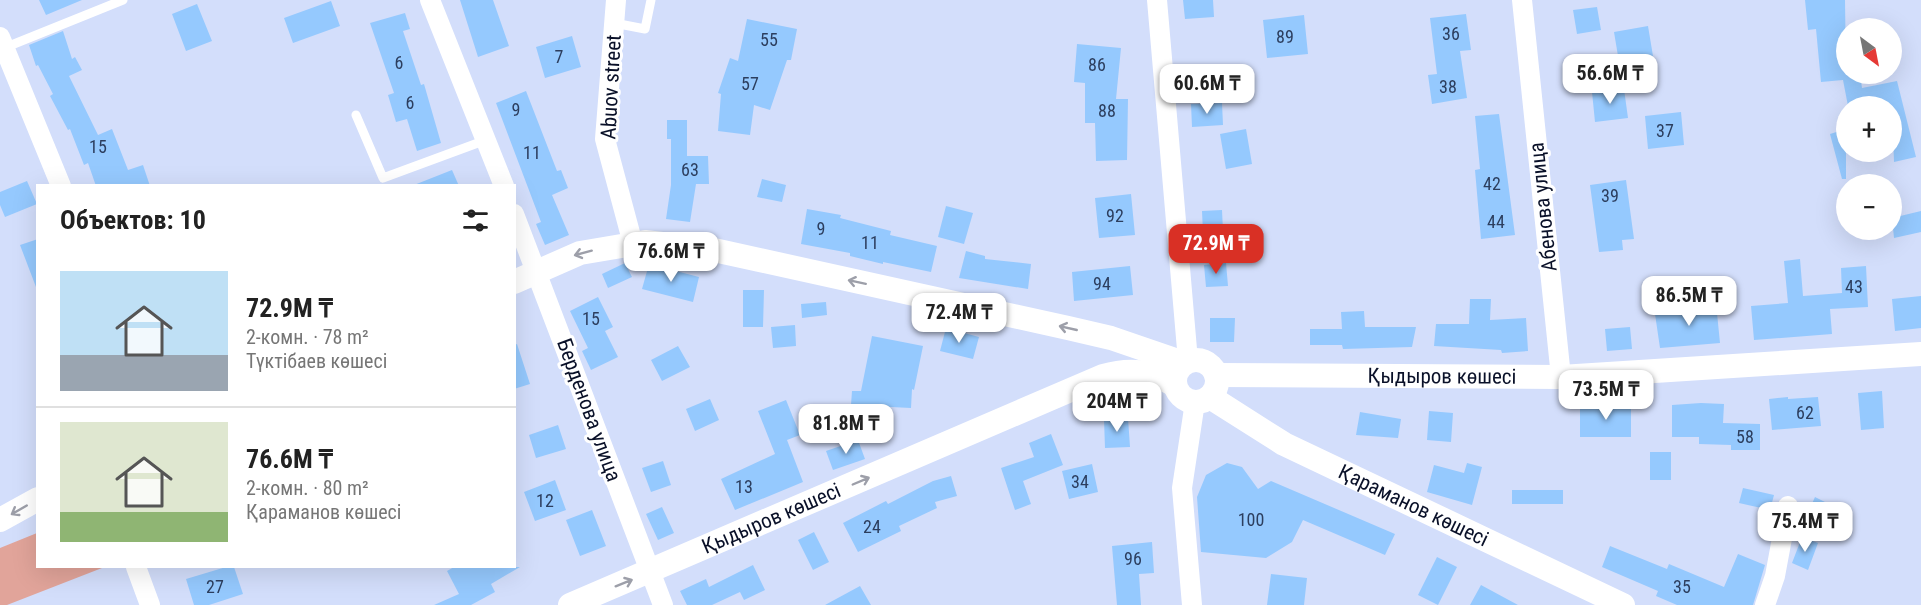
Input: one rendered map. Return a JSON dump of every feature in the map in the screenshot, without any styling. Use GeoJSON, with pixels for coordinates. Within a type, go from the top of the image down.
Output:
{"type":"FeatureCollection","features":[{"type":"Feature","properties":{"kind":"street"},"geometry":{"type":"LineString","coordinates":[[430,0],[503,184]]}},
{"type":"Feature","properties":{"kind":"street","name":"Abuov street"},"geometry":{"type":"LineString","coordinates":[[616,0],[605,139],[633,244]]}},
{"type":"Feature","properties":{"kind":"street"},"geometry":{"type":"LineString","coordinates":[[1157,0],[1186,362]]}},
{"type":"Feature","properties":{"kind":"street","name":"Абенова улица"},"geometry":{"type":"LineString","coordinates":[[1522,0],[1561,377]]}},
{"type":"Feature","properties":{"kind":"street"},"geometry":{"type":"LineString","coordinates":[[2,43],[60,184]]}},
{"type":"Feature","properties":{"kind":"street","name":"Берденова улица"},"geometry":{"type":"LineString","coordinates":[[516,219],[663,605]]}},
{"type":"Feature","properties":{"kind":"street"},"geometry":{"type":"LineString","coordinates":[[516,281],[580,253],[645,242],[714,250],[1111,338],[1186,362],[1202,360],[1213,368],[1182,488],[1192,605]]}},
{"type":"Feature","properties":{"kind":"street"},"geometry":{"type":"LineString","coordinates":[[1103,376],[1111,367],[1114,357],[1111,338]]}},
{"type":"Feature","properties":{"kind":"street","name":"Қыдыров көшесі"},"geometry":{"type":"LineString","coordinates":[[1207,391],[1561,377],[1921,354]]}},
{"type":"Feature","properties":{"kind":"street"},"geometry":{"type":"LineString","coordinates":[[1186,362],[1178,368],[1175,385],[1182,397],[1207,391]]}},
{"type":"Feature","properties":{"kind":"street","name":"Қыдыров көшесі"},"geometry":{"type":"LineString","coordinates":[[570,605],[1103,376],[1122,370],[1139,370],[1158,375],[1175,385]]}},
{"type":"Feature","properties":{"kind":"street","name":"Қараманов көшесі"},"geometry":{"type":"LineString","coordinates":[[1207,391],[1284,444],[1623,605]]}},
{"type":"Feature","properties":{"kind":"street"},"geometry":{"type":"LineString","coordinates":[[0,520],[36,500]]}},
{"type":"Feature","properties":{"kind":"street"},"geometry":{"type":"LineString","coordinates":[[1765,605],[1775,576],[1788,506]]}},
{"type":"Feature","properties":{"kind":"street"},"geometry":{"type":"LineString","coordinates":[[136,568],[150,605]]}},
{"type":"Feature","properties":{"kind":"lane"},"geometry":{"type":"LineString","coordinates":[[2,43],[123,0]]}},
{"type":"Feature","properties":{"kind":"lane"},"geometry":{"type":"LineString","coordinates":[[614,23],[645,29],[651,0]]}},
{"type":"Feature","properties":{"kind":"lane"},"geometry":{"type":"LineString","coordinates":[[356,115],[383,178],[486,140]]}},
{"type":"Feature","properties":{"kind":"shaded area"},"geometry":{"type":"Polygon","coordinates":[[[36,533],[36,568],[102,568],[7,605],[0,605],[0,548],[36,533]]]}},
{"type":"Feature","properties":{"kind":"building"},"geometry":{"type":"Polygon","coordinates":[[[39,0],[82,0],[46,15],[39,0]]]}},
{"type":"Feature","properties":{"kind":"building"},"geometry":{"type":"Polygon","coordinates":[[[460,0],[493,0],[509,46],[478,57],[460,0]]]}},
{"type":"Feature","properties":{"kind":"building"},"geometry":{"type":"Polygon","coordinates":[[[1183,0],[1213,0],[1214,17],[1185,19],[1183,0]]]}},
{"type":"Feature","properties":{"kind":"building"},"geometry":{"type":"Polygon","coordinates":[[[1805,0],[1845,0],[1845,18],[1836,18],[1836,81],[1821,82],[1816,29],[1808,30],[1805,0]]]}},
{"type":"Feature","properties":{"kind":"building"},"geometry":{"type":"Polygon","coordinates":[[[331,1],[340,26],[293,43],[284,18],[331,1]]]}},
{"type":"Feature","properties":{"kind":"building"},"geometry":{"type":"Polygon","coordinates":[[[197,4],[212,41],[186,51],[172,14],[197,4]]]}},
{"type":"Feature","properties":{"kind":"building"},"geometry":{"type":"Polygon","coordinates":[[[1597,7],[1601,30],[1577,34],[1573,10],[1597,7]]]}},
{"type":"Feature","properties":{"kind":"building"},"geometry":{"type":"Polygon","coordinates":[[[405,13],[410,29],[403,31],[421,85],[424,84],[441,143],[417,151],[407,119],[396,122],[388,95],[394,93],[370,23],[405,13]]]}},
{"type":"Feature","properties":{"kind":"building"},"geometry":{"type":"Polygon","coordinates":[[[1466,14],[1471,50],[1460,51],[1467,98],[1432,104],[1428,75],[1437,74],[1430,18],[1466,14]]]}},
{"type":"Feature","properties":{"kind":"building"},"geometry":{"type":"Polygon","coordinates":[[[1304,15],[1308,54],[1267,58],[1263,20],[1304,15]]]}},
{"type":"Feature","properties":{"kind":"building"},"geometry":{"type":"Polygon","coordinates":[[[747,19],[797,29],[791,60],[787,60],[770,110],[754,105],[750,135],[718,131],[721,94],[718,93],[730,58],[738,61],[747,19]]]}},
{"type":"Feature","properties":{"kind":"building"},"geometry":{"type":"Polygon","coordinates":[[[1648,26],[1653,56],[1619,62],[1614,32],[1648,26]]]}},
{"type":"Feature","properties":{"kind":"building"},"geometry":{"type":"Polygon","coordinates":[[[63,31],[72,59],[75,57],[82,70],[69,76],[98,135],[112,129],[128,170],[143,165],[149,184],[95,184],[88,163],[84,165],[70,129],[68,130],[50,96],[53,94],[38,65],[36,66],[29,45],[63,31]]]}},
{"type":"Feature","properties":{"kind":"building"},"geometry":{"type":"Polygon","coordinates":[[[572,36],[581,67],[545,78],[536,47],[572,36]]]}},
{"type":"Feature","properties":{"kind":"building"},"geometry":{"type":"Polygon","coordinates":[[[1077,44],[1121,48],[1116,99],[1128,99],[1127,160],[1096,161],[1095,123],[1085,123],[1085,83],[1074,82],[1077,44]]]}},
{"type":"Feature","properties":{"kind":"building"},"geometry":{"type":"Polygon","coordinates":[[[1844,84],[1861,84],[1862,88],[1898,84],[1901,96],[1846,96],[1844,84]]]}},
{"type":"Feature","properties":{"kind":"building"},"geometry":{"type":"Polygon","coordinates":[[[1624,89],[1628,118],[1595,122],[1592,92],[1624,89]]]}},
{"type":"Feature","properties":{"kind":"building"},"geometry":{"type":"Polygon","coordinates":[[[526,91],[557,171],[561,170],[568,188],[552,195],[569,235],[545,245],[536,224],[541,222],[496,103],[526,91]]]}},
{"type":"Feature","properties":{"kind":"building"},"geometry":{"type":"Polygon","coordinates":[[[1902,101],[1916,157],[1902,160],[1902,101]]]}},
{"type":"Feature","properties":{"kind":"building"},"geometry":{"type":"Polygon","coordinates":[[[1222,103],[1223,125],[1192,127],[1191,104],[1222,103]]]}},
{"type":"Feature","properties":{"kind":"building"},"geometry":{"type":"Polygon","coordinates":[[[1681,112],[1684,145],[1648,149],[1645,116],[1681,112]]]}},
{"type":"Feature","properties":{"kind":"building"},"geometry":{"type":"Polygon","coordinates":[[[1499,114],[1515,235],[1481,239],[1475,170],[1480,169],[1475,116],[1499,114]]]}},
{"type":"Feature","properties":{"kind":"building"},"geometry":{"type":"Polygon","coordinates":[[[667,120],[687,120],[687,156],[708,156],[709,184],[696,184],[690,222],[666,219],[671,185],[671,139],[667,139],[667,120]]]}},
{"type":"Feature","properties":{"kind":"building"},"geometry":{"type":"Polygon","coordinates":[[[1246,129],[1252,164],[1226,169],[1220,134],[1246,129]]]}},
{"type":"Feature","properties":{"kind":"building"},"geometry":{"type":"Polygon","coordinates":[[[1836,132],[1836,156],[1830,134],[1836,132]]]}},
{"type":"Feature","properties":{"kind":"building"},"geometry":{"type":"Polygon","coordinates":[[[1837,162],[1846,162],[1846,174],[1841,174],[1837,162]]]}},
{"type":"Feature","properties":{"kind":"building"},"geometry":{"type":"Polygon","coordinates":[[[452,170],[458,184],[417,184],[452,170]]]}},
{"type":"Feature","properties":{"kind":"building"},"geometry":{"type":"Polygon","coordinates":[[[762,179],[786,185],[782,202],[757,197],[762,179]]]}},
{"type":"Feature","properties":{"kind":"building"},"geometry":{"type":"Polygon","coordinates":[[[1626,180],[1634,239],[1622,240],[1623,250],[1599,252],[1590,185],[1626,180]]]}},
{"type":"Feature","properties":{"kind":"building"},"geometry":{"type":"Polygon","coordinates":[[[27,181],[36,204],[5,217],[0,205],[0,192],[27,181]]]}},
{"type":"Feature","properties":{"kind":"building"},"geometry":{"type":"Polygon","coordinates":[[[1131,194],[1135,235],[1099,238],[1095,198],[1131,194]]]}},
{"type":"Feature","properties":{"kind":"building"},"geometry":{"type":"Polygon","coordinates":[[[946,206],[973,213],[964,244],[938,237],[946,206]]]}},
{"type":"Feature","properties":{"kind":"building"},"geometry":{"type":"Polygon","coordinates":[[[807,209],[841,215],[840,218],[891,231],[890,235],[937,246],[931,272],[883,262],[883,264],[850,256],[850,253],[801,244],[807,209]]]}},
{"type":"Feature","properties":{"kind":"building"},"geometry":{"type":"Polygon","coordinates":[[[1222,210],[1223,231],[1203,233],[1202,211],[1222,210]]]}},
{"type":"Feature","properties":{"kind":"building"},"geometry":{"type":"Polygon","coordinates":[[[1921,211],[1921,232],[1902,236],[1902,216],[1921,211]]]}},
{"type":"Feature","properties":{"kind":"building"},"geometry":{"type":"Polygon","coordinates":[[[36,240],[36,287],[20,245],[36,240]]]}},
{"type":"Feature","properties":{"kind":"building"},"geometry":{"type":"Polygon","coordinates":[[[966,251],[985,256],[985,259],[1031,264],[1028,289],[959,278],[966,251]]]}},
{"type":"Feature","properties":{"kind":"building"},"geometry":{"type":"Polygon","coordinates":[[[1800,259],[1803,296],[1842,293],[1841,268],[1866,266],[1868,307],[1830,309],[1832,334],[1754,340],[1751,306],[1788,303],[1784,261],[1800,259]]]}},
{"type":"Feature","properties":{"kind":"building"},"geometry":{"type":"Polygon","coordinates":[[[625,263],[632,277],[608,288],[602,274],[625,263]]]}},
{"type":"Feature","properties":{"kind":"building"},"geometry":{"type":"Polygon","coordinates":[[[1226,263],[1228,286],[1206,287],[1204,265],[1226,263]]]}},
{"type":"Feature","properties":{"kind":"building"},"geometry":{"type":"Polygon","coordinates":[[[649,264],[699,277],[693,302],[642,289],[649,264]]]}},
{"type":"Feature","properties":{"kind":"building"},"geometry":{"type":"Polygon","coordinates":[[[1130,266],[1133,295],[1074,301],[1072,272],[1130,266]]]}},
{"type":"Feature","properties":{"kind":"building"},"geometry":{"type":"Polygon","coordinates":[[[743,290],[764,290],[763,327],[743,327],[743,290]]]}},
{"type":"Feature","properties":{"kind":"building"},"geometry":{"type":"Polygon","coordinates":[[[1921,296],[1921,328],[1895,331],[1892,299],[1921,296]]]}},
{"type":"Feature","properties":{"kind":"building"},"geometry":{"type":"Polygon","coordinates":[[[598,297],[613,327],[605,331],[618,357],[591,370],[582,351],[588,348],[570,311],[598,297]]]}},
{"type":"Feature","properties":{"kind":"building"},"geometry":{"type":"Polygon","coordinates":[[[1470,299],[1491,299],[1490,320],[1526,318],[1528,351],[1502,353],[1501,350],[1434,346],[1436,324],[1469,324],[1470,299]]]}},
{"type":"Feature","properties":{"kind":"building"},"geometry":{"type":"Polygon","coordinates":[[[826,302],[827,315],[802,318],[801,304],[826,302]]]}},
{"type":"Feature","properties":{"kind":"building"},"geometry":{"type":"Polygon","coordinates":[[[1716,303],[1720,343],[1660,348],[1655,314],[1685,310],[1684,306],[1716,303]]]}},
{"type":"Feature","properties":{"kind":"building"},"geometry":{"type":"Polygon","coordinates":[[[1364,311],[1365,327],[1416,327],[1412,347],[1343,349],[1342,345],[1310,345],[1310,329],[1342,329],[1341,312],[1364,311]]]}},
{"type":"Feature","properties":{"kind":"building"},"geometry":{"type":"Polygon","coordinates":[[[1210,318],[1235,318],[1234,342],[1210,342],[1210,318]]]}},
{"type":"Feature","properties":{"kind":"building"},"geometry":{"type":"Polygon","coordinates":[[[795,325],[796,346],[773,348],[771,327],[795,325]]]}},
{"type":"Feature","properties":{"kind":"building"},"geometry":{"type":"Polygon","coordinates":[[[1630,327],[1632,349],[1607,351],[1605,329],[1630,327]]]}},
{"type":"Feature","properties":{"kind":"building"},"geometry":{"type":"Polygon","coordinates":[[[946,328],[979,337],[973,359],[940,351],[946,328]]]}},
{"type":"Feature","properties":{"kind":"building"},"geometry":{"type":"Polygon","coordinates":[[[872,336],[923,346],[914,390],[912,389],[911,408],[851,405],[852,391],[861,391],[872,336]]]}},
{"type":"Feature","properties":{"kind":"building"},"geometry":{"type":"Polygon","coordinates":[[[516,344],[530,384],[516,388],[516,344]]]}},
{"type":"Feature","properties":{"kind":"building"},"geometry":{"type":"Polygon","coordinates":[[[678,346],[690,367],[662,381],[651,360],[678,346]]]}},
{"type":"Feature","properties":{"kind":"building"},"geometry":{"type":"Polygon","coordinates":[[[1882,391],[1884,428],[1861,430],[1858,393],[1882,391]]]}},
{"type":"Feature","properties":{"kind":"building"},"geometry":{"type":"Polygon","coordinates":[[[1788,397],[1788,399],[1818,397],[1821,426],[1772,430],[1769,399],[1788,397]]]}},
{"type":"Feature","properties":{"kind":"building"},"geometry":{"type":"Polygon","coordinates":[[[710,399],[719,420],[695,431],[686,409],[710,399]]]}},
{"type":"Feature","properties":{"kind":"building"},"geometry":{"type":"Polygon","coordinates":[[[786,400],[800,435],[787,440],[803,482],[735,510],[721,479],[775,454],[758,411],[786,400]]]}},
{"type":"Feature","properties":{"kind":"building"},"geometry":{"type":"Polygon","coordinates":[[[1724,404],[1723,423],[1760,424],[1760,450],[1731,450],[1731,445],[1699,444],[1699,437],[1672,437],[1672,405],[1724,404]]]}},
{"type":"Feature","properties":{"kind":"building"},"geometry":{"type":"Polygon","coordinates":[[[1580,406],[1631,406],[1631,437],[1580,437],[1580,406]]]}},
{"type":"Feature","properties":{"kind":"building"},"geometry":{"type":"Polygon","coordinates":[[[1429,411],[1453,413],[1451,442],[1427,440],[1429,411]]]}},
{"type":"Feature","properties":{"kind":"building"},"geometry":{"type":"Polygon","coordinates":[[[1360,412],[1401,419],[1398,438],[1356,435],[1360,412]]]}},
{"type":"Feature","properties":{"kind":"building"},"geometry":{"type":"Polygon","coordinates":[[[1128,418],[1130,447],[1105,448],[1104,419],[1128,418]]]}},
{"type":"Feature","properties":{"kind":"building"},"geometry":{"type":"Polygon","coordinates":[[[558,425],[566,449],[536,458],[529,435],[558,425]]]}},
{"type":"Feature","properties":{"kind":"building"},"geometry":{"type":"Polygon","coordinates":[[[1051,434],[1063,465],[1023,481],[1031,504],[1015,510],[1001,468],[1034,457],[1029,443],[1051,434]]]}},
{"type":"Feature","properties":{"kind":"building"},"geometry":{"type":"Polygon","coordinates":[[[858,440],[865,459],[833,470],[826,451],[858,440]]]}},
{"type":"Feature","properties":{"kind":"building"},"geometry":{"type":"Polygon","coordinates":[[[1650,452],[1671,452],[1671,480],[1650,480],[1650,452]]]}},
{"type":"Feature","properties":{"kind":"building"},"geometry":{"type":"Polygon","coordinates":[[[663,461],[671,485],[651,492],[642,468],[663,461]]]}},
{"type":"Feature","properties":{"kind":"building"},"geometry":{"type":"Polygon","coordinates":[[[1227,463],[1242,467],[1258,489],[1271,481],[1395,534],[1385,555],[1303,520],[1292,542],[1266,558],[1201,552],[1197,497],[1206,475],[1227,463]]]}},
{"type":"Feature","properties":{"kind":"building"},"geometry":{"type":"Polygon","coordinates":[[[1467,463],[1482,467],[1472,505],[1427,492],[1434,465],[1464,473],[1467,463]]]}},
{"type":"Feature","properties":{"kind":"building"},"geometry":{"type":"Polygon","coordinates":[[[1092,464],[1098,492],[1069,499],[1062,471],[1092,464]]]}},
{"type":"Feature","properties":{"kind":"building"},"geometry":{"type":"Polygon","coordinates":[[[951,476],[957,496],[935,502],[937,508],[899,526],[901,531],[858,552],[843,523],[886,501],[888,504],[933,481],[951,476]]]}},
{"type":"Feature","properties":{"kind":"building"},"geometry":{"type":"Polygon","coordinates":[[[555,480],[566,510],[535,521],[524,492],[555,480]]]}},
{"type":"Feature","properties":{"kind":"building"},"geometry":{"type":"Polygon","coordinates":[[[1743,488],[1774,495],[1770,510],[1739,503],[1743,488]]]}},
{"type":"Feature","properties":{"kind":"building"},"geometry":{"type":"Polygon","coordinates":[[[1512,490],[1563,490],[1563,504],[1512,504],[1512,490]]]}},
{"type":"Feature","properties":{"kind":"building"},"geometry":{"type":"Polygon","coordinates":[[[1815,497],[1827,503],[1812,535],[1800,530],[1815,497]]]}},
{"type":"Feature","properties":{"kind":"building"},"geometry":{"type":"Polygon","coordinates":[[[662,507],[674,533],[658,540],[646,514],[662,507]]]}},
{"type":"Feature","properties":{"kind":"building"},"geometry":{"type":"Polygon","coordinates":[[[592,510],[606,546],[580,556],[566,520],[592,510]]]}},
{"type":"Feature","properties":{"kind":"building"},"geometry":{"type":"Polygon","coordinates":[[[814,532],[829,562],[813,570],[798,540],[814,532]]]}},
{"type":"Feature","properties":{"kind":"building"},"geometry":{"type":"Polygon","coordinates":[[[1802,537],[1818,543],[1808,570],[1792,563],[1802,537]]]}},
{"type":"Feature","properties":{"kind":"building"},"geometry":{"type":"Polygon","coordinates":[[[1152,542],[1154,573],[1139,574],[1141,605],[1117,605],[1112,546],[1152,542]]]}},
{"type":"Feature","properties":{"kind":"building"},"geometry":{"type":"Polygon","coordinates":[[[1610,546],[1667,569],[1669,564],[1724,587],[1738,554],[1765,565],[1753,605],[1677,605],[1656,596],[1658,591],[1602,567],[1610,546]]]}},
{"type":"Feature","properties":{"kind":"building"},"geometry":{"type":"Polygon","coordinates":[[[1437,557],[1457,567],[1438,605],[1418,595],[1437,557]]]}},
{"type":"Feature","properties":{"kind":"building"},"geometry":{"type":"Polygon","coordinates":[[[753,565],[765,590],[744,600],[740,592],[712,605],[687,605],[680,591],[706,579],[709,587],[753,565]]]}},
{"type":"Feature","properties":{"kind":"building"},"geometry":{"type":"Polygon","coordinates":[[[520,567],[491,584],[495,592],[471,605],[434,605],[459,594],[447,571],[452,568],[520,567]]]}},
{"type":"Feature","properties":{"kind":"building"},"geometry":{"type":"Polygon","coordinates":[[[223,568],[234,568],[243,594],[209,605],[194,605],[186,579],[223,568]]]}},
{"type":"Feature","properties":{"kind":"building"},"geometry":{"type":"Polygon","coordinates":[[[1271,574],[1307,578],[1304,605],[1267,605],[1271,574]]]}},
{"type":"Feature","properties":{"kind":"building"},"geometry":{"type":"Polygon","coordinates":[[[1481,585],[1518,605],[1470,605],[1481,585]]]}},
{"type":"Feature","properties":{"kind":"building"},"geometry":{"type":"Polygon","coordinates":[[[860,586],[871,605],[825,605],[860,586]]]}}]}
